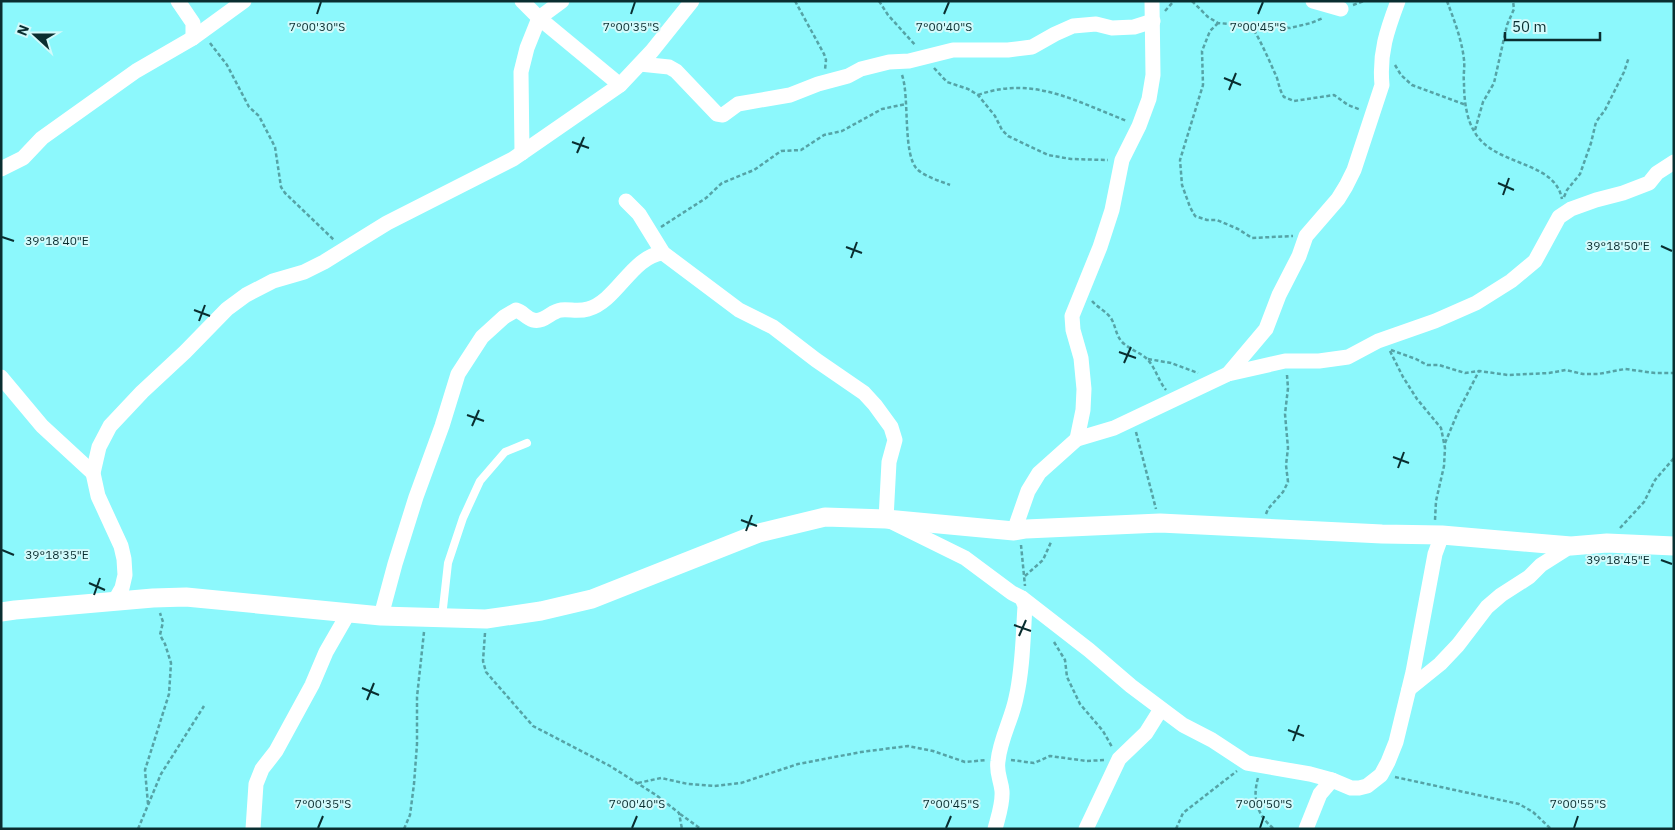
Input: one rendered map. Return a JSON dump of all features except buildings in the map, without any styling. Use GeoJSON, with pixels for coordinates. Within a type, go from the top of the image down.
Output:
{"type":"FeatureCollection","features":[{"type":"Feature","properties":{"kind":"street"},"geometry":{"type":"LineString","coordinates":[[178,1],[193,23],[197,35]]}},
{"type":"Feature","properties":{"kind":"street"},"geometry":{"type":"LineString","coordinates":[[1,169],[23,158],[42,138],[136,71],[197,35],[224,7],[244,1]]}},
{"type":"Feature","properties":{"kind":"street"},"geometry":{"type":"LineString","coordinates":[[522,1],[539,18],[620,85]]}},
{"type":"Feature","properties":{"kind":"street"},"geometry":{"type":"LineString","coordinates":[[522,153],[521,72],[527,48],[539,18],[562,1]]}},
{"type":"Feature","properties":{"kind":"street"},"geometry":{"type":"LineString","coordinates":[[114,602],[122,588],[125,576],[124,559],[121,546],[98,496],[93,473],[99,447],[110,426],[142,392],[227,309],[246,295],[273,281],[304,272],[324,262],[387,223],[522,153],[620,85],[640,64],[692,1]]}},
{"type":"Feature","properties":{"kind":"street"},"geometry":{"type":"LineString","coordinates":[[1077,439],[1083,410],[1084,389],[1081,358],[1073,330],[1072,316],[1100,247],[1112,210],[1122,160],[1139,126],[1149,99],[1154,75],[1152,1]]}},
{"type":"Feature","properties":{"kind":"street"},"geometry":{"type":"LineString","coordinates":[[1313,1],[1341,9]]}},
{"type":"Feature","properties":{"kind":"street"},"geometry":{"type":"LineString","coordinates":[[1222,376],[1266,329],[1306,236],[1338,199],[1354,170],[1382,85],[1383,45],[1398,1]]}},
{"type":"Feature","properties":{"kind":"street"},"geometry":{"type":"LineString","coordinates":[[640,64],[669,67],[676,71],[717,114],[723,115],[738,104],[790,95],[818,84],[848,76],[861,69],[953,50],[1008,50],[1032,47],[1073,26],[1096,24],[1112,28],[1134,27],[1153,22]]}},
{"type":"Feature","properties":{"kind":"street"},"geometry":{"type":"LineString","coordinates":[[1020,530],[1028,491],[1039,473],[1077,439],[1114,428],[1222,376],[1285,361],[1318,361],[1348,357],[1378,341],[1435,321],[1476,303],[1510,281],[1535,261],[1559,217],[1571,209],[1649,183],[1657,173],[1674,162]]}},
{"type":"Feature","properties":{"kind":"street"},"geometry":{"type":"LineString","coordinates":[[626,201],[639,214],[663,252],[739,310],[773,327],[864,393],[875,405],[891,427],[895,440],[889,462],[886,519]]}},
{"type":"Feature","properties":{"kind":"street"},"geometry":{"type":"LineString","coordinates":[[381,616],[407,526],[458,374],[482,337],[512,312],[521,312],[536,320],[543,319],[558,310],[576,311],[589,309],[604,300],[649,257],[663,252]]}},
{"type":"Feature","properties":{"kind":"street"},"geometry":{"type":"LineString","coordinates":[[1,377],[42,426],[93,473]]}},
{"type":"Feature","properties":{"kind":"street"},"geometry":{"type":"LineString","coordinates":[[1,612],[153,598],[186,597],[381,616],[486,619],[541,611],[592,599],[759,533],[824,517],[886,519],[1020,530],[1160,523],[1382,534],[1438,534],[1571,546],[1607,543],[1674,546]]}},
{"type":"Feature","properties":{"kind":"street"},"geometry":{"type":"LineString","coordinates":[[886,519],[965,558],[1012,593],[1022,598],[1089,650],[1131,686],[1183,725],[1254,764],[1332,780],[1352,788],[1367,786],[1381,774],[1396,742],[1409,689],[1438,534]]}},
{"type":"Feature","properties":{"kind":"street"},"geometry":{"type":"LineString","coordinates":[[1409,689],[1440,664],[1458,645],[1487,607],[1501,594],[1529,577],[1541,565],[1571,546]]}},
{"type":"Feature","properties":{"kind":"street"},"geometry":{"type":"LineString","coordinates":[[994,829],[1002,797],[1002,788],[997,775],[998,761],[1002,741],[1016,699],[1019,680],[1025,606],[1022,598]]}},
{"type":"Feature","properties":{"kind":"street"},"geometry":{"type":"LineString","coordinates":[[253,829],[256,784],[262,768],[276,751],[312,685],[326,652],[349,612]]}},
{"type":"Feature","properties":{"kind":"street"},"geometry":{"type":"LineString","coordinates":[[1086,829],[1118,758],[1146,733],[1161,709]]}},
{"type":"Feature","properties":{"kind":"street"},"geometry":{"type":"LineString","coordinates":[[1306,829],[1320,794],[1332,780]]}},
{"type":"Feature","properties":{"kind":"lane"},"geometry":{"type":"LineString","coordinates":[[433,616],[463,518],[480,481],[506,452],[527,443]]}},
{"type":"Feature","properties":{"kind":"path"},"geometry":{"type":"LineString","coordinates":[[795,1],[826,60],[825,69],[818,84]]}},
{"type":"Feature","properties":{"kind":"path"},"geometry":{"type":"LineString","coordinates":[[879,1],[888,15],[906,33],[947,82],[968,89],[978,95],[1008,136],[1048,155],[1071,159],[1122,160]]}},
{"type":"Feature","properties":{"kind":"path"},"geometry":{"type":"LineString","coordinates":[[1192,1],[1208,17],[1218,23]]}},
{"type":"Feature","properties":{"kind":"path"},"geometry":{"type":"LineString","coordinates":[[1306,236],[1252,238],[1238,229],[1217,220],[1207,220],[1195,216],[1190,208],[1182,185],[1180,160],[1202,85],[1202,51],[1210,30],[1218,23],[1228,22],[1254,29],[1271,26],[1290,28],[1311,23],[1364,1]]}},
{"type":"Feature","properties":{"kind":"path"},"geometry":{"type":"LineString","coordinates":[[1447,1],[1463,50],[1466,104],[1474,132],[1490,149],[1516,163],[1543,173],[1558,188],[1562,200],[1567,190],[1580,174],[1596,122],[1624,72],[1628,57]]}},
{"type":"Feature","properties":{"kind":"path"},"geometry":{"type":"LineString","coordinates":[[1474,132],[1483,102],[1494,83],[1507,25],[1514,9],[1513,1]]}},
{"type":"Feature","properties":{"kind":"path"},"geometry":{"type":"LineString","coordinates":[[1254,29],[1277,79],[1278,88],[1284,97],[1294,101],[1334,95],[1348,105],[1372,113]]}},
{"type":"Feature","properties":{"kind":"path"},"geometry":{"type":"LineString","coordinates":[[197,35],[227,65],[249,107],[262,120],[275,147],[282,187],[285,193],[344,249]]}},
{"type":"Feature","properties":{"kind":"path"},"geometry":{"type":"LineString","coordinates":[[1383,45],[1406,81],[1412,85],[1466,104]]}},
{"type":"Feature","properties":{"kind":"path"},"geometry":{"type":"LineString","coordinates":[[898,61],[904,79],[908,141],[913,165],[919,172],[950,186]]}},
{"type":"Feature","properties":{"kind":"path"},"geometry":{"type":"LineString","coordinates":[[978,95],[998,89],[1034,88],[1059,95],[1139,126]]}},
{"type":"Feature","properties":{"kind":"path"},"geometry":{"type":"LineString","coordinates":[[652,235],[664,224],[706,198],[722,183],[754,170],[781,152],[801,150],[824,136],[842,131],[882,110],[906,104]]}},
{"type":"Feature","properties":{"kind":"path"},"geometry":{"type":"LineString","coordinates":[[1085,284],[1091,300],[1113,321],[1116,334],[1129,348],[1148,359],[1222,376]]}},
{"type":"Feature","properties":{"kind":"path"},"geometry":{"type":"LineString","coordinates":[[1438,534],[1436,501],[1444,466],[1442,428],[1412,392],[1389,349],[1427,365],[1439,365],[1465,373],[1479,371],[1508,375],[1549,373],[1566,370],[1583,374],[1598,374],[1625,369],[1655,373],[1674,373]]}},
{"type":"Feature","properties":{"kind":"path"},"geometry":{"type":"LineString","coordinates":[[1148,359],[1157,373],[1160,382],[1174,399]]}},
{"type":"Feature","properties":{"kind":"path"},"geometry":{"type":"LineString","coordinates":[[1265,527],[1268,509],[1283,492],[1288,482],[1285,414],[1288,388],[1285,361]]}},
{"type":"Feature","properties":{"kind":"path"},"geometry":{"type":"LineString","coordinates":[[1444,444],[1479,371]]}},
{"type":"Feature","properties":{"kind":"path"},"geometry":{"type":"LineString","coordinates":[[1133,419],[1160,523]]}},
{"type":"Feature","properties":{"kind":"path"},"geometry":{"type":"LineString","coordinates":[[1607,543],[1644,502],[1655,480],[1674,458]]}},
{"type":"Feature","properties":{"kind":"path"},"geometry":{"type":"LineString","coordinates":[[1025,576],[1043,560],[1056,527]]}},
{"type":"Feature","properties":{"kind":"path"},"geometry":{"type":"LineString","coordinates":[[1020,530],[1025,576],[1025,588],[1022,598]]}},
{"type":"Feature","properties":{"kind":"path"},"geometry":{"type":"LineString","coordinates":[[148,804],[145,770],[169,694],[170,663],[165,644],[160,635],[163,618],[153,598]]}},
{"type":"Feature","properties":{"kind":"path"},"geometry":{"type":"LineString","coordinates":[[404,829],[410,815],[414,784],[417,744],[417,697],[433,616]]}},
{"type":"Feature","properties":{"kind":"path"},"geometry":{"type":"LineString","coordinates":[[486,619],[483,660],[486,672],[533,726],[610,766],[638,783],[702,829]]}},
{"type":"Feature","properties":{"kind":"path"},"geometry":{"type":"LineString","coordinates":[[638,783],[661,778],[688,784],[714,786],[741,783],[798,764],[861,752],[908,746],[933,751],[965,762],[1013,760],[1034,763],[1050,756],[1096,761],[1118,758],[1103,731],[1080,704],[1068,677],[1064,660],[1052,639]]}},
{"type":"Feature","properties":{"kind":"path"},"geometry":{"type":"LineString","coordinates":[[138,829],[161,774],[204,706]]}},
{"type":"Feature","properties":{"kind":"path"},"geometry":{"type":"LineString","coordinates":[[1176,829],[1183,813],[1254,764]]}},
{"type":"Feature","properties":{"kind":"path"},"geometry":{"type":"LineString","coordinates":[[1254,764],[1255,802],[1274,829]]}},
{"type":"Feature","properties":{"kind":"path"},"geometry":{"type":"LineString","coordinates":[[1381,774],[1520,804],[1533,812],[1551,829]]}},
{"type":"Feature","properties":{"kind":"path"},"geometry":{"type":"LineString","coordinates":[[679,813],[682,829]]}}]}
